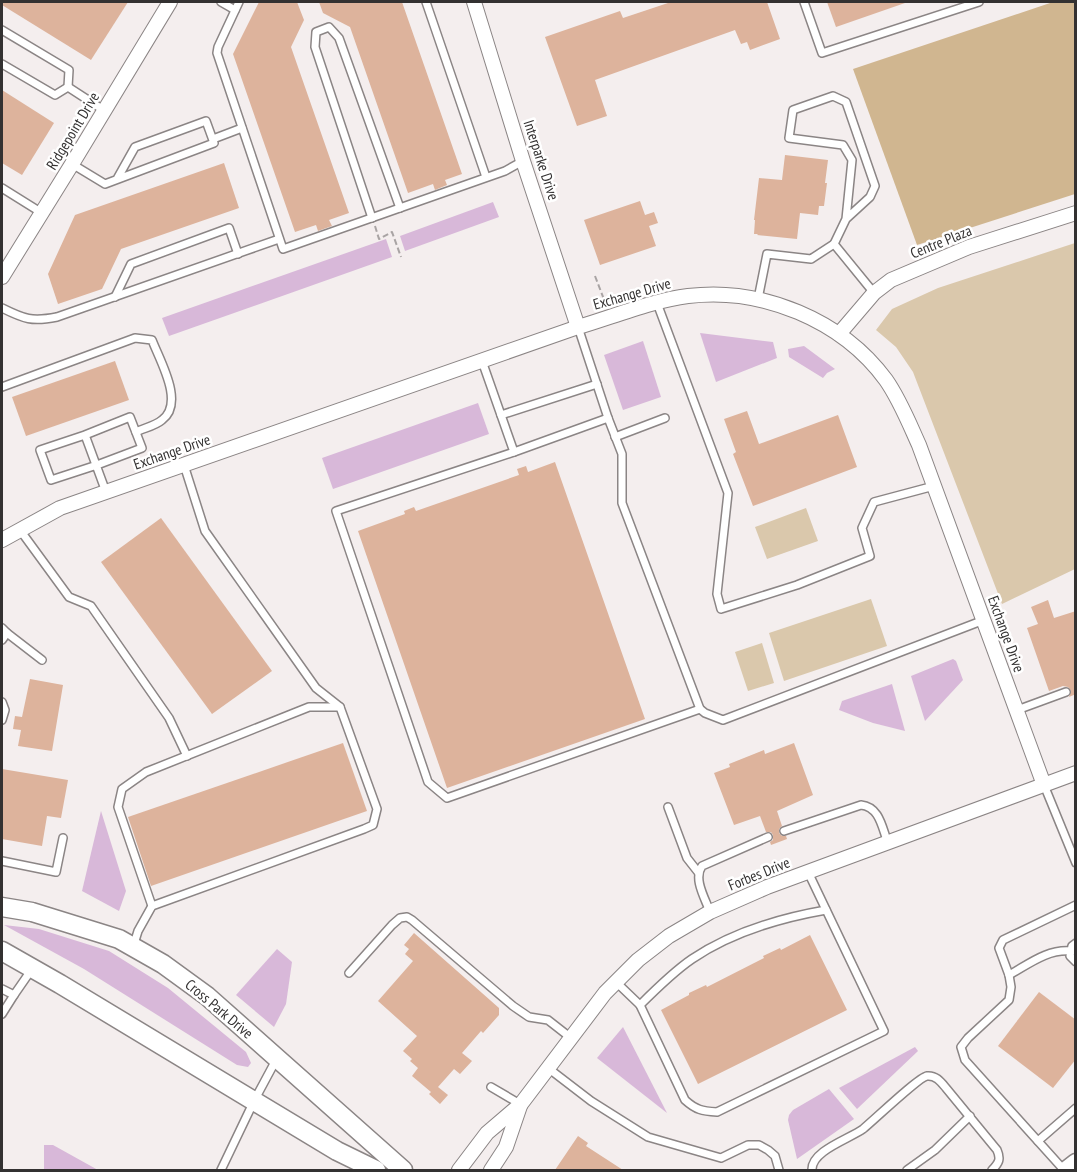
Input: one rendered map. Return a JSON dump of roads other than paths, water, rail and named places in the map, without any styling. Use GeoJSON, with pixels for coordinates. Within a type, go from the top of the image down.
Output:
{"type":"FeatureCollection","features":[{"type":"Feature","properties":{"kind":"street","name":"Ridgepoint Drive"},"geometry":{"type":"LineString","coordinates":[[3,272],[42,213],[170,2]]}},
{"type":"Feature","properties":{"kind":"street","name":"Interparke Drive"},"geometry":{"type":"LineString","coordinates":[[474,2],[578,327]]}},
{"type":"Feature","properties":{"kind":"street","name":"Centre Plaza"},"geometry":{"type":"LineString","coordinates":[[839,334],[874,293],[891,280],[969,247],[1076,213]]}},
{"type":"Feature","properties":{"kind":"street","name":"Exchange Drive"},"geometry":{"type":"LineString","coordinates":[[2,540],[60,508],[578,327],[688,296],[722,294],[758,299],[810,318],[839,334],[864,356],[891,389],[919,445],[1044,785]]}},
{"type":"Feature","properties":{"kind":"street","name":"Forbes Drive"},"geometry":{"type":"LineString","coordinates":[[459,1170],[487,1133],[521,1104],[606,993],[638,960],[669,936],[710,912],[767,887],[1076,773]]}},
{"type":"Feature","properties":{"kind":"street","name":"Cross Park Drive"},"geometry":{"type":"LineString","coordinates":[[2,907],[32,912],[119,939],[163,963],[207,996],[403,1170]]}},
{"type":"Feature","properties":{"kind":"street"},"geometry":{"type":"LineString","coordinates":[[2,951],[337,1151],[376,1170]]}},
{"type":"Feature","properties":{"kind":"street","name":"Forbes Drive"},"geometry":{"type":"LineString","coordinates":[[490,1170],[506,1148],[521,1104]]}},
{"type":"Feature","properties":{"kind":"street"},"geometry":{"type":"LineString","coordinates":[[1065,1170],[1076,1163]]}},
{"type":"Feature","properties":{"kind":"lane"},"geometry":{"type":"LineString","coordinates":[[221,2],[235,10]]}},
{"type":"Feature","properties":{"kind":"lane"},"geometry":{"type":"LineString","coordinates":[[239,2],[217,53],[283,249],[506,170],[523,161]]}},
{"type":"Feature","properties":{"kind":"lane"},"geometry":{"type":"LineString","coordinates":[[426,2],[486,177]]}},
{"type":"Feature","properties":{"kind":"lane"},"geometry":{"type":"LineString","coordinates":[[804,2],[822,53],[979,2]]}},
{"type":"Feature","properties":{"kind":"lane"},"geometry":{"type":"LineString","coordinates":[[372,218],[315,47],[316,32],[329,27],[339,38],[400,208]]}},
{"type":"Feature","properties":{"kind":"lane"},"geometry":{"type":"LineString","coordinates":[[2,30],[69,70],[68,87]]}},
{"type":"Feature","properties":{"kind":"lane"},"geometry":{"type":"LineString","coordinates":[[2,63],[55,95],[68,87]]}},
{"type":"Feature","properties":{"kind":"lane"},"geometry":{"type":"LineString","coordinates":[[68,87],[105,111]]}},
{"type":"Feature","properties":{"kind":"lane"},"geometry":{"type":"LineString","coordinates":[[758,299],[767,254],[812,259],[834,244],[846,219],[852,160],[843,145],[789,138],[793,110],[833,96],[846,102],[875,186],[870,197],[846,219]]}},
{"type":"Feature","properties":{"kind":"lane"},"geometry":{"type":"LineString","coordinates":[[72,164],[105,184],[214,142],[206,121],[135,147],[117,179]]}},
{"type":"Feature","properties":{"kind":"lane"},"geometry":{"type":"LineString","coordinates":[[213,139],[242,128]]}},
{"type":"Feature","properties":{"kind":"lane"},"geometry":{"type":"LineString","coordinates":[[3,191],[42,213]]}},
{"type":"Feature","properties":{"kind":"lane"},"geometry":{"type":"LineString","coordinates":[[115,297],[131,264],[229,228],[238,254]]}},
{"type":"Feature","properties":{"kind":"lane"},"geometry":{"type":"LineString","coordinates":[[2,308],[18,317],[33,320],[57,317],[279,239]]}},
{"type":"Feature","properties":{"kind":"lane"},"geometry":{"type":"LineString","coordinates":[[834,244],[874,293]]}},
{"type":"Feature","properties":{"kind":"lane"},"geometry":{"type":"LineString","coordinates":[[657,303],[728,493],[717,594],[721,609],[797,585],[870,556],[862,528],[874,501],[934,486]]}},
{"type":"Feature","properties":{"kind":"lane"},"geometry":{"type":"LineString","coordinates":[[578,327],[622,454],[622,503],[700,709],[705,713],[723,720],[984,620]]}},
{"type":"Feature","properties":{"kind":"lane"},"geometry":{"type":"LineString","coordinates":[[2,387],[135,338],[152,340],[170,386],[172,405],[163,420],[136,432]]}},
{"type":"Feature","properties":{"kind":"lane"},"geometry":{"type":"LineString","coordinates":[[482,361],[514,452]]}},
{"type":"Feature","properties":{"kind":"lane"},"geometry":{"type":"LineString","coordinates":[[501,415],[597,384]]}},
{"type":"Feature","properties":{"kind":"lane"},"geometry":{"type":"LineString","coordinates":[[130,417],[142,448],[51,480],[40,450],[85,435],[130,417]]}},
{"type":"Feature","properties":{"kind":"lane"},"geometry":{"type":"LineString","coordinates":[[608,418],[336,511],[428,782],[447,798],[700,709]]}},
{"type":"Feature","properties":{"kind":"lane"},"geometry":{"type":"LineString","coordinates":[[615,437],[665,418]]}},
{"type":"Feature","properties":{"kind":"lane"},"geometry":{"type":"LineString","coordinates":[[85,435],[106,492]]}},
{"type":"Feature","properties":{"kind":"lane"},"geometry":{"type":"LineString","coordinates":[[133,947],[138,931],[152,906],[373,825],[377,809],[339,707],[316,688],[206,531],[184,465]]}},
{"type":"Feature","properties":{"kind":"lane"},"geometry":{"type":"LineString","coordinates":[[20,530],[69,597],[91,606],[169,718],[187,756]]}},
{"type":"Feature","properties":{"kind":"lane"},"geometry":{"type":"LineString","coordinates":[[2,640],[4,631],[42,660]]}},
{"type":"Feature","properties":{"kind":"lane"},"geometry":{"type":"LineString","coordinates":[[1017,710],[1066,692]]}},
{"type":"Feature","properties":{"kind":"lane"},"geometry":{"type":"LineString","coordinates":[[2,702],[5,710],[2,720]]}},
{"type":"Feature","properties":{"kind":"lane"},"geometry":{"type":"LineString","coordinates":[[152,906],[118,807],[122,789],[146,771],[309,707],[339,707]]}},
{"type":"Feature","properties":{"kind":"lane"},"geometry":{"type":"LineString","coordinates":[[1044,785],[1076,863]]}},
{"type":"Feature","properties":{"kind":"lane"},"geometry":{"type":"LineString","coordinates":[[784,831],[861,805],[868,806],[876,812],[888,843]]}},
{"type":"Feature","properties":{"kind":"lane"},"geometry":{"type":"LineString","coordinates":[[668,807],[687,858],[698,872]]}},
{"type":"Feature","properties":{"kind":"lane"},"geometry":{"type":"LineString","coordinates":[[710,912],[698,878],[698,872],[702,866],[768,837]]}},
{"type":"Feature","properties":{"kind":"lane"},"geometry":{"type":"LineString","coordinates":[[2,861],[56,872],[63,838]]}},
{"type":"Feature","properties":{"kind":"lane"},"geometry":{"type":"LineString","coordinates":[[616,982],[640,1005],[685,1100],[693,1108],[704,1111],[717,1112],[884,1031],[808,872]]}},
{"type":"Feature","properties":{"kind":"lane"},"geometry":{"type":"LineString","coordinates":[[1065,1170],[965,1060],[961,1047],[1009,1000],[1011,987],[1009,975],[999,948],[1003,940],[1076,904]]}},
{"type":"Feature","properties":{"kind":"lane"},"geometry":{"type":"LineString","coordinates":[[640,1005],[693,959],[718,945],[776,921],[826,910]]}},
{"type":"Feature","properties":{"kind":"lane"},"geometry":{"type":"LineString","coordinates":[[350,973],[392,925],[400,918],[407,917],[513,1006],[529,1017],[548,1020],[571,1038]]}},
{"type":"Feature","properties":{"kind":"lane"},"geometry":{"type":"LineString","coordinates":[[1076,943],[1072,946],[1070,956],[1076,962]]}},
{"type":"Feature","properties":{"kind":"lane"},"geometry":{"type":"LineString","coordinates":[[1009,975],[1044,954],[1062,950],[1071,951]]}},
{"type":"Feature","properties":{"kind":"lane"},"geometry":{"type":"LineString","coordinates":[[2,1014],[32,969]]}},
{"type":"Feature","properties":{"kind":"lane"},"geometry":{"type":"LineString","coordinates":[[2,989],[14,995]]}},
{"type":"Feature","properties":{"kind":"lane"},"geometry":{"type":"LineString","coordinates":[[221,1170],[254,1101],[278,1058]]}},
{"type":"Feature","properties":{"kind":"lane"},"geometry":{"type":"LineString","coordinates":[[549,1068],[591,1101],[648,1137],[721,1158],[748,1145],[759,1145],[775,1156],[780,1170]]}},
{"type":"Feature","properties":{"kind":"lane"},"geometry":{"type":"LineString","coordinates":[[812,1170],[813,1162],[820,1154],[862,1129],[924,1077],[933,1076],[970,1116],[997,1150],[1000,1157],[999,1162],[992,1170]]}},
{"type":"Feature","properties":{"kind":"lane"},"geometry":{"type":"LineString","coordinates":[[491,1087],[521,1104]]}},
{"type":"Feature","properties":{"kind":"lane"},"geometry":{"type":"LineString","coordinates":[[1038,1141],[1076,1108]]}},
{"type":"Feature","properties":{"kind":"lane"},"geometry":{"type":"LineString","coordinates":[[907,1170],[935,1150],[970,1116]]}},
{"type":"Feature","properties":{"kind":"lane"},"geometry":{"type":"LineString","coordinates":[[337,1151],[362,1170]]}}]}
